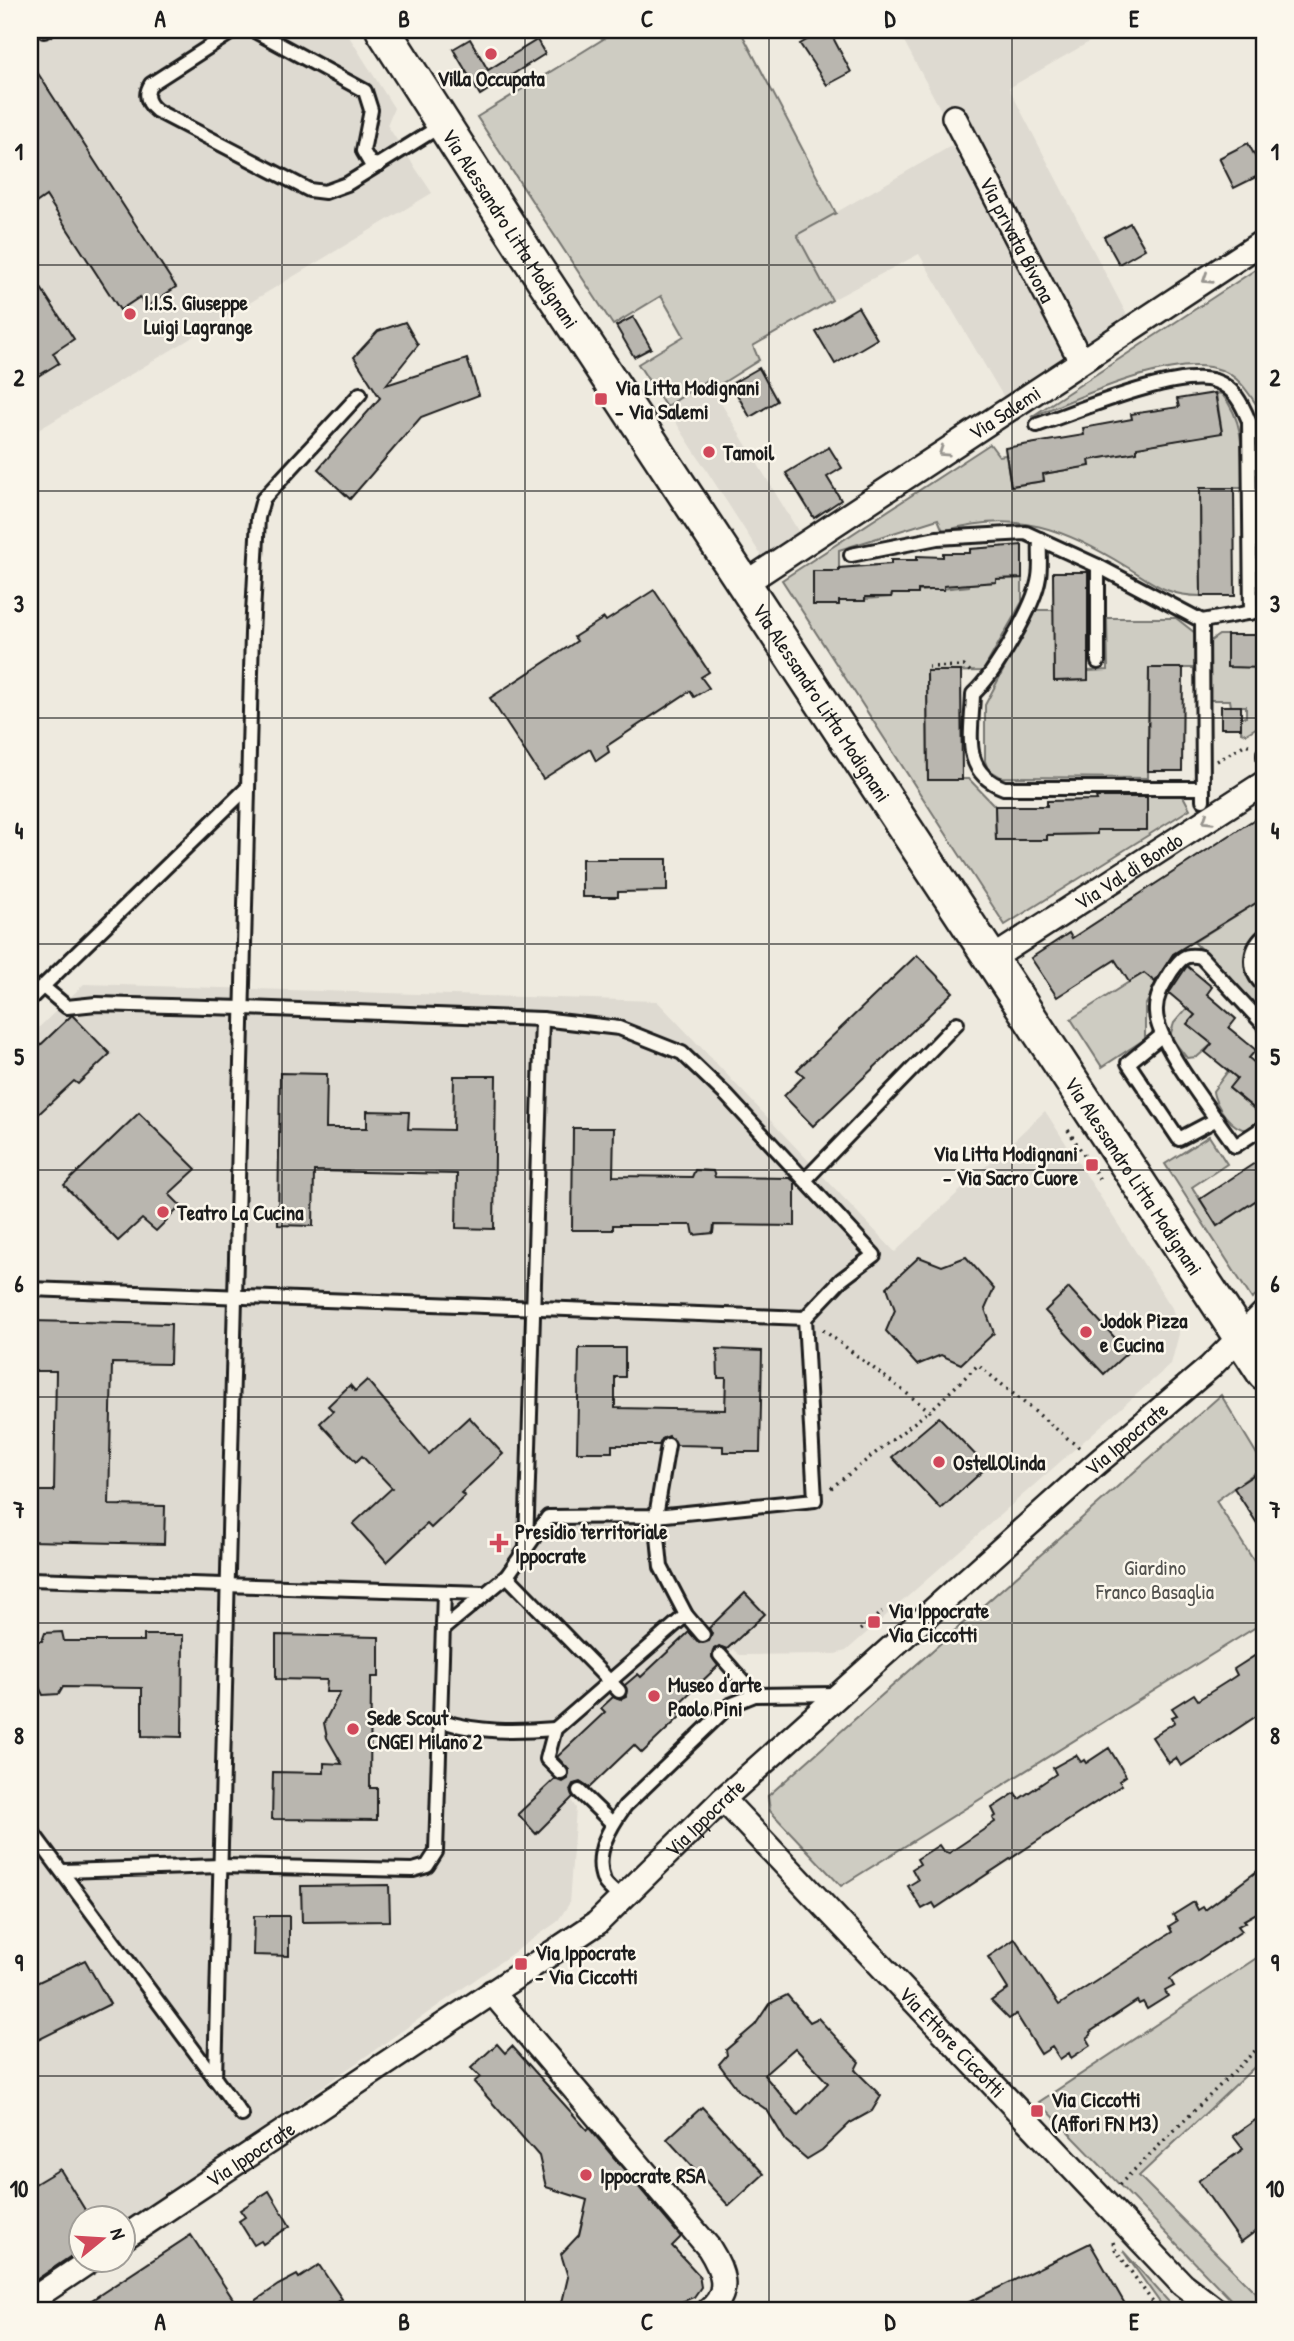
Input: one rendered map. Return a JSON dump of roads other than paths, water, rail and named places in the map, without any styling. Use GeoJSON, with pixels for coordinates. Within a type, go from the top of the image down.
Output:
{"type":"FeatureCollection","features":[{"type":"Feature","properties":{"kind":"street","name":"Via Alessandro Litta Modignani"},"geometry":{"type":"LineString","coordinates":[[383,30],[442,124],[1264,1373]]}},
{"type":"Feature","properties":{"kind":"street","name":"Via privata Bivona"},"geometry":{"type":"LineString","coordinates":[[954,117],[1081,360]]}},
{"type":"Feature","properties":{"kind":"street","name":"Via Salemi"},"geometry":{"type":"LineString","coordinates":[[744,584],[1264,241]]}},
{"type":"Feature","properties":{"kind":"street","name":"Via Val di Bondo"},"geometry":{"type":"LineString","coordinates":[[993,958],[1264,783]]}},
{"type":"Feature","properties":{"kind":"street","name":"Via Ippocrate"},"geometry":{"type":"LineString","coordinates":[[136,2230],[597,1923],[620,1897],[723,1798],[1097,1463],[1210,1367],[1264,1313]]}},
{"type":"Feature","properties":{"kind":"street","name":"Via Ettore Ciccotti"},"geometry":{"type":"LineString","coordinates":[[723,1798],[1182,2284],[1217,2311]]}},
{"type":"Feature","properties":{"kind":"street"},"geometry":{"type":"LineString","coordinates":[[492,1992],[709,2248],[724,2276],[722,2293],[708,2311]]}},
{"type":"Feature","properties":{"kind":"street"},"geometry":{"type":"LineString","coordinates":[[30,2301],[70,2274]]}},
{"type":"Feature","properties":{"kind":"street","name":"Via Ettore Ciccotti"},"geometry":{"type":"LineString","coordinates":[[1182,2284],[1197,2311]]}},
{"type":"Feature","properties":{"kind":"lane"},"geometry":{"type":"LineString","coordinates":[[236,30],[151,84],[146,96],[152,107],[309,190],[325,192],[336,189],[442,124]]}},
{"type":"Feature","properties":{"kind":"lane"},"geometry":{"type":"LineString","coordinates":[[253,30],[365,91],[371,110],[363,151],[370,163],[379,165]]}},
{"type":"Feature","properties":{"kind":"lane"},"geometry":{"type":"LineString","coordinates":[[1037,425],[1143,389],[1184,380],[1214,380],[1228,387],[1241,402],[1249,421],[1251,613]]}},
{"type":"Feature","properties":{"kind":"lane"},"geometry":{"type":"LineString","coordinates":[[215,2079],[252,633],[258,518],[263,499],[360,394]]}},
{"type":"Feature","properties":{"kind":"lane"},"geometry":{"type":"LineString","coordinates":[[851,555],[937,538],[996,533],[1026,534],[1098,566],[1202,621],[1264,610]]}},
{"type":"Feature","properties":{"kind":"lane"},"geometry":{"type":"LineString","coordinates":[[1040,540],[1039,578],[1033,599],[984,683],[973,694],[972,758],[977,772],[987,782],[1004,788],[1202,794],[1202,621]]}},
{"type":"Feature","properties":{"kind":"lane"},"geometry":{"type":"LineString","coordinates":[[1098,566],[1098,662]]}},
{"type":"Feature","properties":{"kind":"lane"},"geometry":{"type":"LineString","coordinates":[[30,999],[248,787]]}},
{"type":"Feature","properties":{"kind":"lane"},"geometry":{"type":"LineString","coordinates":[[1264,936],[1256,943],[1251,954],[1252,967],[1264,986]]}},
{"type":"Feature","properties":{"kind":"lane"},"geometry":{"type":"LineString","coordinates":[[1264,1025],[1200,957],[1190,954],[1180,959],[1160,990],[1156,1013],[1161,1036],[1235,1146],[1264,1126]]}},
{"type":"Feature","properties":{"kind":"lane"},"geometry":{"type":"LineString","coordinates":[[42,986],[68,1007],[96,1004],[542,1019],[619,1028],[682,1053],[874,1255],[841,1280],[806,1318],[815,1500],[656,1516],[548,1517],[507,1576],[443,1628]]}},
{"type":"Feature","properties":{"kind":"lane"},"geometry":{"type":"LineString","coordinates":[[526,1546],[542,1019]]}},
{"type":"Feature","properties":{"kind":"lane"},"geometry":{"type":"LineString","coordinates":[[805,1180],[957,1023]]}},
{"type":"Feature","properties":{"kind":"lane"},"geometry":{"type":"LineString","coordinates":[[1161,1036],[1128,1063],[1135,1074],[1180,1139],[1217,1119]]}},
{"type":"Feature","properties":{"kind":"lane"},"geometry":{"type":"LineString","coordinates":[[30,1289],[806,1318]]}},
{"type":"Feature","properties":{"kind":"lane"},"geometry":{"type":"LineString","coordinates":[[668,1445],[656,1516],[661,1567],[686,1615],[703,1635]]}},
{"type":"Feature","properties":{"kind":"lane"},"geometry":{"type":"LineString","coordinates":[[507,1576],[619,1691]]}},
{"type":"Feature","properties":{"kind":"lane"},"geometry":{"type":"LineString","coordinates":[[30,1579],[484,1593]]}},
{"type":"Feature","properties":{"kind":"lane"},"geometry":{"type":"LineString","coordinates":[[63,1871],[221,1866],[413,1870],[426,1866],[436,1853],[444,1592]]}},
{"type":"Feature","properties":{"kind":"lane"},"geometry":{"type":"LineString","coordinates":[[561,1773],[547,1759],[555,1729],[686,1615]]}},
{"type":"Feature","properties":{"kind":"lane"},"geometry":{"type":"LineString","coordinates":[[720,1655],[755,1695]]}},
{"type":"Feature","properties":{"kind":"lane"},"geometry":{"type":"LineString","coordinates":[[620,1897],[604,1882],[601,1857],[604,1839],[612,1823],[625,1806],[730,1705],[755,1695],[842,1694]]}},
{"type":"Feature","properties":{"kind":"lane"},"geometry":{"type":"LineString","coordinates":[[442,1721],[460,1727],[508,1732],[555,1729]]}},
{"type":"Feature","properties":{"kind":"lane"},"geometry":{"type":"LineString","coordinates":[[579,1791],[612,1823]]}},
{"type":"Feature","properties":{"kind":"lane"},"geometry":{"type":"LineString","coordinates":[[30,1829],[242,2115]]}},
{"type":"Feature","properties":{"kind":"place","name":"Villa Occupata"},"geometry":{"type":"Point","coordinates":[491,54]}},
{"type":"Feature","properties":{"kind":"place","name":"I.I.S. Giuseppe Luigi Lagrange"},"geometry":{"type":"Point","coordinates":[130,314]}},
{"type":"Feature","properties":{"kind":"place","name":"Via Litta Modignani - Via Salemi"},"geometry":{"type":"Point","coordinates":[601,399]}},
{"type":"Feature","properties":{"kind":"place","name":"Tamoil"},"geometry":{"type":"Point","coordinates":[709,452]}},
{"type":"Feature","properties":{"kind":"place","name":"Via Litta Modignani - Via Sacro Cuore"},"geometry":{"type":"Point","coordinates":[1092,1165]}},
{"type":"Feature","properties":{"kind":"place","name":"Teatro La Cucina"},"geometry":{"type":"Point","coordinates":[163,1212]}},
{"type":"Feature","properties":{"kind":"place","name":"Jodok Pizza e Cucina"},"geometry":{"type":"Point","coordinates":[1086,1332]}},
{"type":"Feature","properties":{"kind":"place","name":"OstellOlinda"},"geometry":{"type":"Point","coordinates":[939,1462]}},
{"type":"Feature","properties":{"kind":"place","name":"Presidio territoriale Ippocrate"},"geometry":{"type":"Point","coordinates":[499,1543]}},
{"type":"Feature","properties":{"kind":"place","name":"Via Ippocrate Via Ciccotti"},"geometry":{"type":"Point","coordinates":[874,1622]}},
{"type":"Feature","properties":{"kind":"place","name":"Museo d'arte Paolo Pini"},"geometry":{"type":"Point","coordinates":[654,1696]}},
{"type":"Feature","properties":{"kind":"place","name":"Sede Scout CNGEI Milano 2"},"geometry":{"type":"Point","coordinates":[353,1729]}},
{"type":"Feature","properties":{"kind":"place","name":"Via Ippocrate - Via Ciccotti"},"geometry":{"type":"Point","coordinates":[521,1964]}},
{"type":"Feature","properties":{"kind":"place","name":"Via Ciccotti (Affori FN M3)"},"geometry":{"type":"Point","coordinates":[1037,2111]}},
{"type":"Feature","properties":{"kind":"place","name":"Ippocrate RSA"},"geometry":{"type":"Point","coordinates":[586,2175]}},
{"type":"Feature","properties":{"kind":"park label","name":"Giardino Franco Basaglia"},"geometry":{"type":"Point","coordinates":[1155,1579]}}]}
